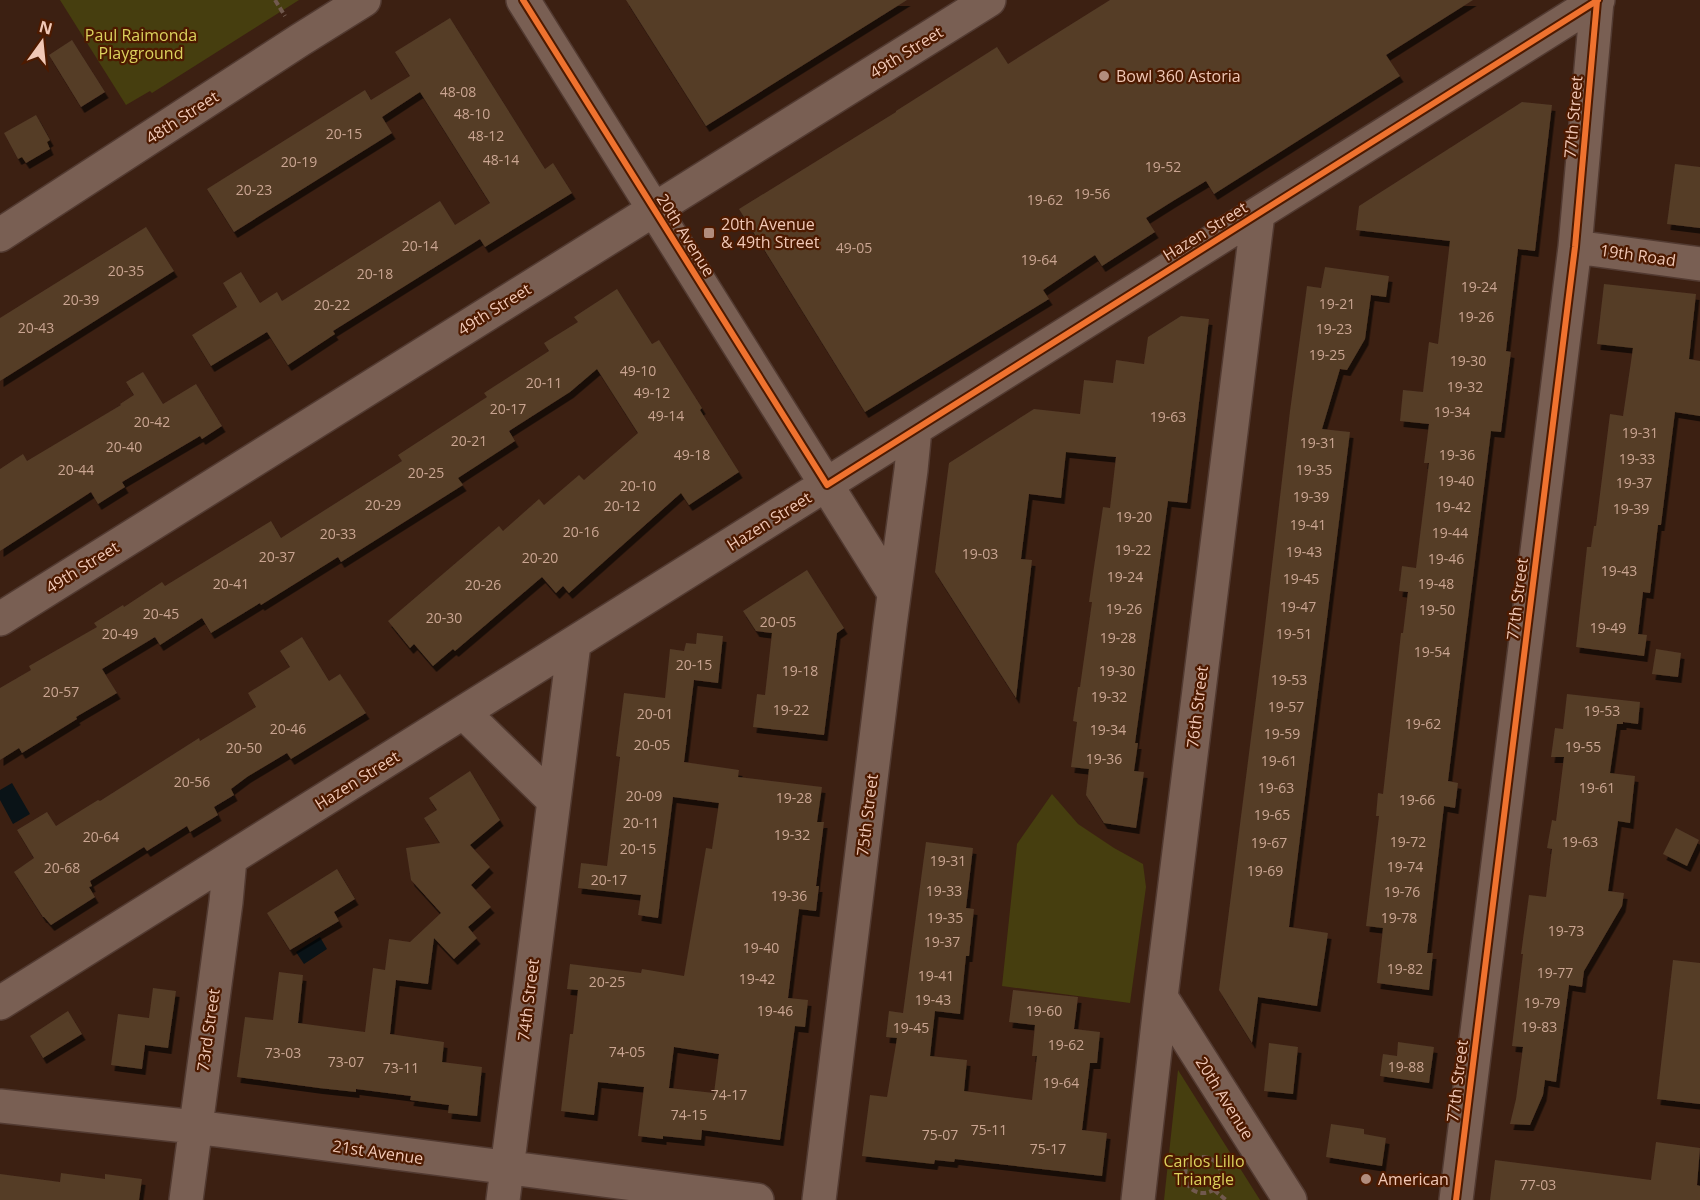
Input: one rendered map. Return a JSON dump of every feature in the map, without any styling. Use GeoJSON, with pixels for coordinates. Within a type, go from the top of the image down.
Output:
{"type":"FeatureCollection","features":[{"type":"Feature","properties":{"kind":"street","name":"48th Street"},"geometry":{"type":"LineString","coordinates":[[0,235],[364,0]]}},
{"type":"Feature","properties":{"kind":"street","name":"20th Avenue"},"geometry":{"type":"LineString","coordinates":[[523,0],[894,593]]}},
{"type":"Feature","properties":{"kind":"street","name":"49th Street"},"geometry":{"type":"LineString","coordinates":[[0,619],[989,0]]}},
{"type":"Feature","properties":{"kind":"street","name":"Hazen Street"},"geometry":{"type":"LineString","coordinates":[[0,1003],[1597,0]]}},
{"type":"Feature","properties":{"kind":"street","name":"77th Street"},"geometry":{"type":"LineString","coordinates":[[1456,1200],[1575,247],[1597,0]]}},
{"type":"Feature","properties":{"kind":"street","name":"76th Street"},"geometry":{"type":"LineString","coordinates":[[1138,1200],[1258,214]]}},
{"type":"Feature","properties":{"kind":"street","name":"19th Road"},"geometry":{"type":"LineString","coordinates":[[1575,247],[1700,264]]}},
{"type":"Feature","properties":{"kind":"street","name":"75th Street"},"geometry":{"type":"LineString","coordinates":[[819,1200],[915,429]]}},
{"type":"Feature","properties":{"kind":"street","name":"74th Street"},"geometry":{"type":"LineString","coordinates":[[505,1184],[574,644]]}},
{"type":"Feature","properties":{"kind":"street"},"geometry":{"type":"LineString","coordinates":[[464,713],[553,800]]}},
{"type":"Feature","properties":{"kind":"street","name":"73rd Street"},"geometry":{"type":"LineString","coordinates":[[186,1200],[230,859]]}},
{"type":"Feature","properties":{"kind":"street","name":"20th Avenue"},"geometry":{"type":"LineString","coordinates":[[1161,997],[1290,1200]]}},
{"type":"Feature","properties":{"kind":"street","name":"21st Avenue"},"geometry":{"type":"LineString","coordinates":[[0,1106],[195,1127],[505,1184],[757,1200]]}},
{"type":"Feature","properties":{"kind":"path"},"geometry":{"type":"LineString","coordinates":[[274,0],[285,16]]}},
{"type":"Feature","properties":{"kind":"path"},"geometry":{"type":"LineString","coordinates":[[1204,1156],[1215,1161],[1219,1166],[1220,1182],[1214,1190],[1201,1193],[1189,1188],[1184,1170],[1192,1160],[1204,1156]]}},
{"type":"Feature","properties":{"kind":"path"},"geometry":{"type":"LineString","coordinates":[[1214,1190],[1226,1200]]}},
{"type":"Feature","properties":{"kind":"green space","name":"Paul Raimonda Playground"},"geometry":{"type":"Polygon","coordinates":[[[60,0],[299,0],[152,93],[150,91],[126,105],[60,0]]]}},
{"type":"Feature","properties":{"kind":"green space"},"geometry":{"type":"Polygon","coordinates":[[[1052,794],[1078,824],[1143,864],[1146,887],[1130,1003],[1002,986],[1017,844],[1052,794]]]}},
{"type":"Feature","properties":{"kind":"green space","name":"Carlos Lillo Triangle"},"geometry":{"type":"Polygon","coordinates":[[[1178,1070],[1260,1200],[1164,1200],[1178,1070]]]}},
{"type":"Feature","properties":{"kind":"shaded area"},"geometry":{"type":"Polygon","coordinates":[[[12,783],[30,814],[13,824],[0,800],[0,790],[12,783]]]}},
{"type":"Feature","properties":{"kind":"shaded area"},"geometry":{"type":"Polygon","coordinates":[[[320,937],[327,949],[304,964],[296,952],[320,937]]]}},
{"type":"Feature","properties":{"kind":"building"},"geometry":{"type":"Polygon","coordinates":[[[626,0],[907,0],[706,126],[626,0]]]}},
{"type":"Feature","properties":{"kind":"building"},"geometry":{"type":"Polygon","coordinates":[[[1110,0],[1473,0],[1386,55],[1400,76],[1214,194],[1206,181],[1173,201],[1146,218],[1155,232],[1102,266],[1095,255],[1043,290],[1049,299],[865,412],[739,209],[997,47],[1008,64],[1110,0]]]}},
{"type":"Feature","properties":{"kind":"building"},"geometry":{"type":"Polygon","coordinates":[[[450,18],[545,169],[553,163],[572,193],[485,247],[480,239],[333,331],[335,334],[288,365],[267,332],[211,366],[192,335],[237,307],[223,283],[241,272],[260,303],[277,292],[282,301],[440,201],[455,225],[490,203],[420,92],[382,117],[392,133],[234,232],[207,189],[365,90],[371,100],[410,76],[395,52],[450,18]]]}},
{"type":"Feature","properties":{"kind":"building"},"geometry":{"type":"Polygon","coordinates":[[[72,40],[105,92],[81,107],[49,55],[72,40]]]}},
{"type":"Feature","properties":{"kind":"building"},"geometry":{"type":"Polygon","coordinates":[[[1522,102],[1552,105],[1535,251],[1518,249],[1506,351],[1511,352],[1501,432],[1491,431],[1448,781],[1458,783],[1455,808],[1444,806],[1427,953],[1433,953],[1429,990],[1377,983],[1383,928],[1366,926],[1379,816],[1376,816],[1378,793],[1383,794],[1401,633],[1403,633],[1408,592],[1399,591],[1402,566],[1416,568],[1429,463],[1424,463],[1429,424],[1400,421],[1403,390],[1423,392],[1429,342],[1438,344],[1450,241],[1356,230],[1359,206],[1522,102]]]}},
{"type":"Feature","properties":{"kind":"building"},"geometry":{"type":"Polygon","coordinates":[[[36,115],[50,140],[47,142],[50,149],[26,163],[22,157],[18,159],[4,133],[36,115]]]}},
{"type":"Feature","properties":{"kind":"building"},"geometry":{"type":"Polygon","coordinates":[[[1675,164],[1700,167],[1700,228],[1667,224],[1675,164]]]}},
{"type":"Feature","properties":{"kind":"building"},"geometry":{"type":"Polygon","coordinates":[[[146,227],[174,271],[0,381],[0,318],[146,227]]]}},
{"type":"Feature","properties":{"kind":"building"},"geometry":{"type":"Polygon","coordinates":[[[1325,267],[1389,276],[1386,297],[1371,295],[1365,339],[1347,370],[1340,369],[1322,429],[1350,432],[1289,927],[1328,933],[1317,1006],[1258,997],[1252,1043],[1219,990],[1307,286],[1321,288],[1325,267]]]}},
{"type":"Feature","properties":{"kind":"building"},"geometry":{"type":"Polygon","coordinates":[[[1604,284],[1696,294],[1689,359],[1700,361],[1700,416],[1675,412],[1650,593],[1643,592],[1638,634],[1647,635],[1644,656],[1576,647],[1587,547],[1591,547],[1594,526],[1596,526],[1610,414],[1623,416],[1633,348],[1597,344],[1604,284]]]}},
{"type":"Feature","properties":{"kind":"building"},"geometry":{"type":"Polygon","coordinates":[[[617,289],[652,344],[659,340],[739,472],[689,505],[681,493],[569,593],[563,586],[556,593],[542,577],[455,651],[453,649],[433,666],[414,644],[410,648],[388,621],[499,526],[503,531],[539,499],[544,505],[579,475],[584,480],[638,433],[597,369],[570,392],[509,431],[515,441],[458,478],[463,485],[341,562],[338,557],[211,633],[202,618],[160,645],[155,637],[102,669],[117,693],[22,753],[19,748],[0,760],[0,688],[31,670],[29,666],[97,627],[94,623],[162,582],[165,586],[271,521],[281,538],[402,461],[398,455],[487,397],[484,393],[549,351],[544,343],[578,322],[574,317],[617,289]]]}},
{"type":"Feature","properties":{"kind":"building"},"geometry":{"type":"Polygon","coordinates":[[[1181,316],[1209,319],[1187,503],[1168,501],[1135,743],[1138,743],[1134,771],[1144,772],[1136,828],[1104,823],[1086,795],[1089,769],[1071,767],[1077,722],[1073,721],[1092,602],[1089,602],[1094,567],[1103,507],[1110,508],[1116,457],[1066,452],[1061,498],[1029,494],[1021,559],[1032,560],[1016,698],[935,572],[949,463],[1034,409],[1080,414],[1084,380],[1113,383],[1116,360],[1144,364],[1148,337],[1181,316]]]}},
{"type":"Feature","properties":{"kind":"building"},"geometry":{"type":"Polygon","coordinates":[[[143,372],[163,404],[196,384],[222,426],[202,439],[200,436],[122,482],[125,487],[98,504],[91,492],[0,551],[0,469],[23,454],[27,461],[121,405],[134,395],[126,382],[143,372]]]}},
{"type":"Feature","properties":{"kind":"building"},"geometry":{"type":"Polygon","coordinates":[[[807,570],[844,628],[837,633],[824,735],[753,727],[757,694],[765,695],[772,633],[756,631],[743,611],[807,570]]]}},
{"type":"Feature","properties":{"kind":"building"},"geometry":{"type":"Polygon","coordinates":[[[697,633],[723,636],[718,683],[694,680],[684,762],[739,770],[738,777],[822,787],[817,822],[824,822],[816,886],[819,886],[816,911],[799,909],[788,998],[808,1000],[805,1027],[795,1026],[780,1140],[702,1130],[701,1140],[638,1136],[644,1087],[598,1082],[594,1115],[561,1111],[570,1034],[573,1034],[578,990],[567,989],[570,964],[641,973],[642,969],[684,976],[706,848],[712,849],[719,803],[673,797],[658,918],[638,915],[641,895],[578,888],[581,863],[607,866],[620,757],[616,756],[624,693],[665,698],[670,649],[684,651],[686,643],[696,644],[697,633]],[[674,1047],[669,1088],[714,1093],[719,1054],[674,1047]]]}},
{"type":"Feature","properties":{"kind":"building"},"geometry":{"type":"Polygon","coordinates":[[[302,637],[329,681],[340,674],[366,713],[291,759],[287,753],[247,777],[231,789],[234,795],[214,807],[218,815],[190,832],[187,826],[147,851],[144,847],[90,881],[92,886],[89,887],[95,897],[51,925],[43,917],[14,872],[34,858],[17,830],[47,812],[56,826],[199,738],[200,741],[256,707],[248,693],[290,667],[280,651],[302,637]]]}},
{"type":"Feature","properties":{"kind":"building"},"geometry":{"type":"Polygon","coordinates":[[[1656,649],[1681,653],[1678,677],[1652,674],[1656,649]]]}},
{"type":"Feature","properties":{"kind":"building"},"geometry":{"type":"Polygon","coordinates":[[[1567,694],[1640,702],[1638,724],[1623,722],[1623,724],[1617,724],[1610,773],[1635,776],[1630,823],[1618,821],[1608,891],[1624,893],[1622,906],[1584,971],[1582,987],[1569,985],[1556,1082],[1545,1080],[1543,1095],[1530,1125],[1510,1124],[1523,1047],[1512,1046],[1523,954],[1521,954],[1529,895],[1546,897],[1552,849],[1547,848],[1552,820],[1556,821],[1564,757],[1551,757],[1555,728],[1563,729],[1567,694]]]}},
{"type":"Feature","properties":{"kind":"building"},"geometry":{"type":"Polygon","coordinates":[[[470,771],[500,820],[470,845],[490,867],[471,885],[491,907],[468,927],[477,938],[454,959],[434,938],[428,984],[396,980],[390,1034],[444,1042],[442,1062],[482,1067],[477,1116],[448,1113],[449,1105],[410,1100],[411,1096],[356,1089],[356,1092],[319,1088],[237,1077],[245,1017],[273,1020],[279,972],[303,975],[298,1023],[365,1032],[373,968],[385,970],[389,939],[410,942],[441,913],[411,880],[406,848],[440,843],[424,818],[437,810],[429,798],[470,771]]]}},
{"type":"Feature","properties":{"kind":"building"},"geometry":{"type":"Polygon","coordinates":[[[1676,828],[1699,840],[1687,866],[1663,854],[1676,828]]]}},
{"type":"Feature","properties":{"kind":"building"},"geometry":{"type":"Polygon","coordinates":[[[926,842],[973,848],[966,908],[974,909],[960,1014],[935,1011],[930,1056],[967,1060],[964,1091],[1032,1100],[1037,1056],[1032,1056],[1035,1025],[1009,1022],[1013,990],[1078,997],[1074,1029],[1100,1032],[1097,1063],[1090,1063],[1082,1130],[1107,1133],[1102,1176],[955,1159],[954,1162],[935,1160],[934,1164],[862,1156],[870,1095],[887,1097],[897,1038],[886,1037],[889,1011],[903,1013],[926,842]]]}},
{"type":"Feature","properties":{"kind":"building"},"geometry":{"type":"Polygon","coordinates":[[[337,869],[355,899],[334,912],[339,921],[290,950],[267,913],[337,869]]]}},
{"type":"Feature","properties":{"kind":"building"},"geometry":{"type":"Polygon","coordinates":[[[1673,960],[1700,963],[1700,1104],[1657,1099],[1673,960]]]}},
{"type":"Feature","properties":{"kind":"building"},"geometry":{"type":"Polygon","coordinates":[[[153,988],[176,991],[168,1048],[145,1045],[142,1069],[111,1065],[118,1014],[149,1018],[153,988]]]}},
{"type":"Feature","properties":{"kind":"building"},"geometry":{"type":"Polygon","coordinates":[[[68,1011],[82,1034],[43,1058],[30,1036],[68,1011]]]}},
{"type":"Feature","properties":{"kind":"building"},"geometry":{"type":"Polygon","coordinates":[[[1398,1042],[1434,1047],[1429,1083],[1380,1076],[1383,1054],[1397,1056],[1398,1042]]]}},
{"type":"Feature","properties":{"kind":"building"},"geometry":{"type":"Polygon","coordinates":[[[1269,1043],[1298,1047],[1293,1094],[1264,1091],[1269,1043]]]}},
{"type":"Feature","properties":{"kind":"building"},"geometry":{"type":"Polygon","coordinates":[[[1331,1124],[1364,1129],[1364,1134],[1386,1138],[1382,1166],[1326,1157],[1331,1124]]]}},
{"type":"Feature","properties":{"kind":"building"},"geometry":{"type":"Polygon","coordinates":[[[1656,1142],[1700,1148],[1697,1185],[1700,1186],[1700,1200],[1490,1200],[1495,1160],[1651,1180],[1656,1142]]]}},
{"type":"Feature","properties":{"kind":"building"},"geometry":{"type":"Polygon","coordinates":[[[61,1173],[105,1179],[105,1174],[142,1179],[139,1200],[0,1200],[0,1174],[60,1182],[61,1173]]]}},
{"type":"Feature","properties":{"kind":"cycle path"},"geometry":{"type":"LineString","coordinates":[[523,0],[827,485],[1598,0]]}},
{"type":"Feature","properties":{"kind":"cycle path"},"geometry":{"type":"LineString","coordinates":[[1456,1200],[1575,247],[1597,1]]}},
{"type":"Feature","properties":{"kind":"place","name":"Bowl 360 Astoria"},"geometry":{"type":"Point","coordinates":[1104,76]}},
{"type":"Feature","properties":{"kind":"place","name":"20th Avenue & 49th Street"},"geometry":{"type":"Point","coordinates":[709,233]}},
{"type":"Feature","properties":{"kind":"place","name":"American"},"geometry":{"type":"Point","coordinates":[1366,1179]}}]}
